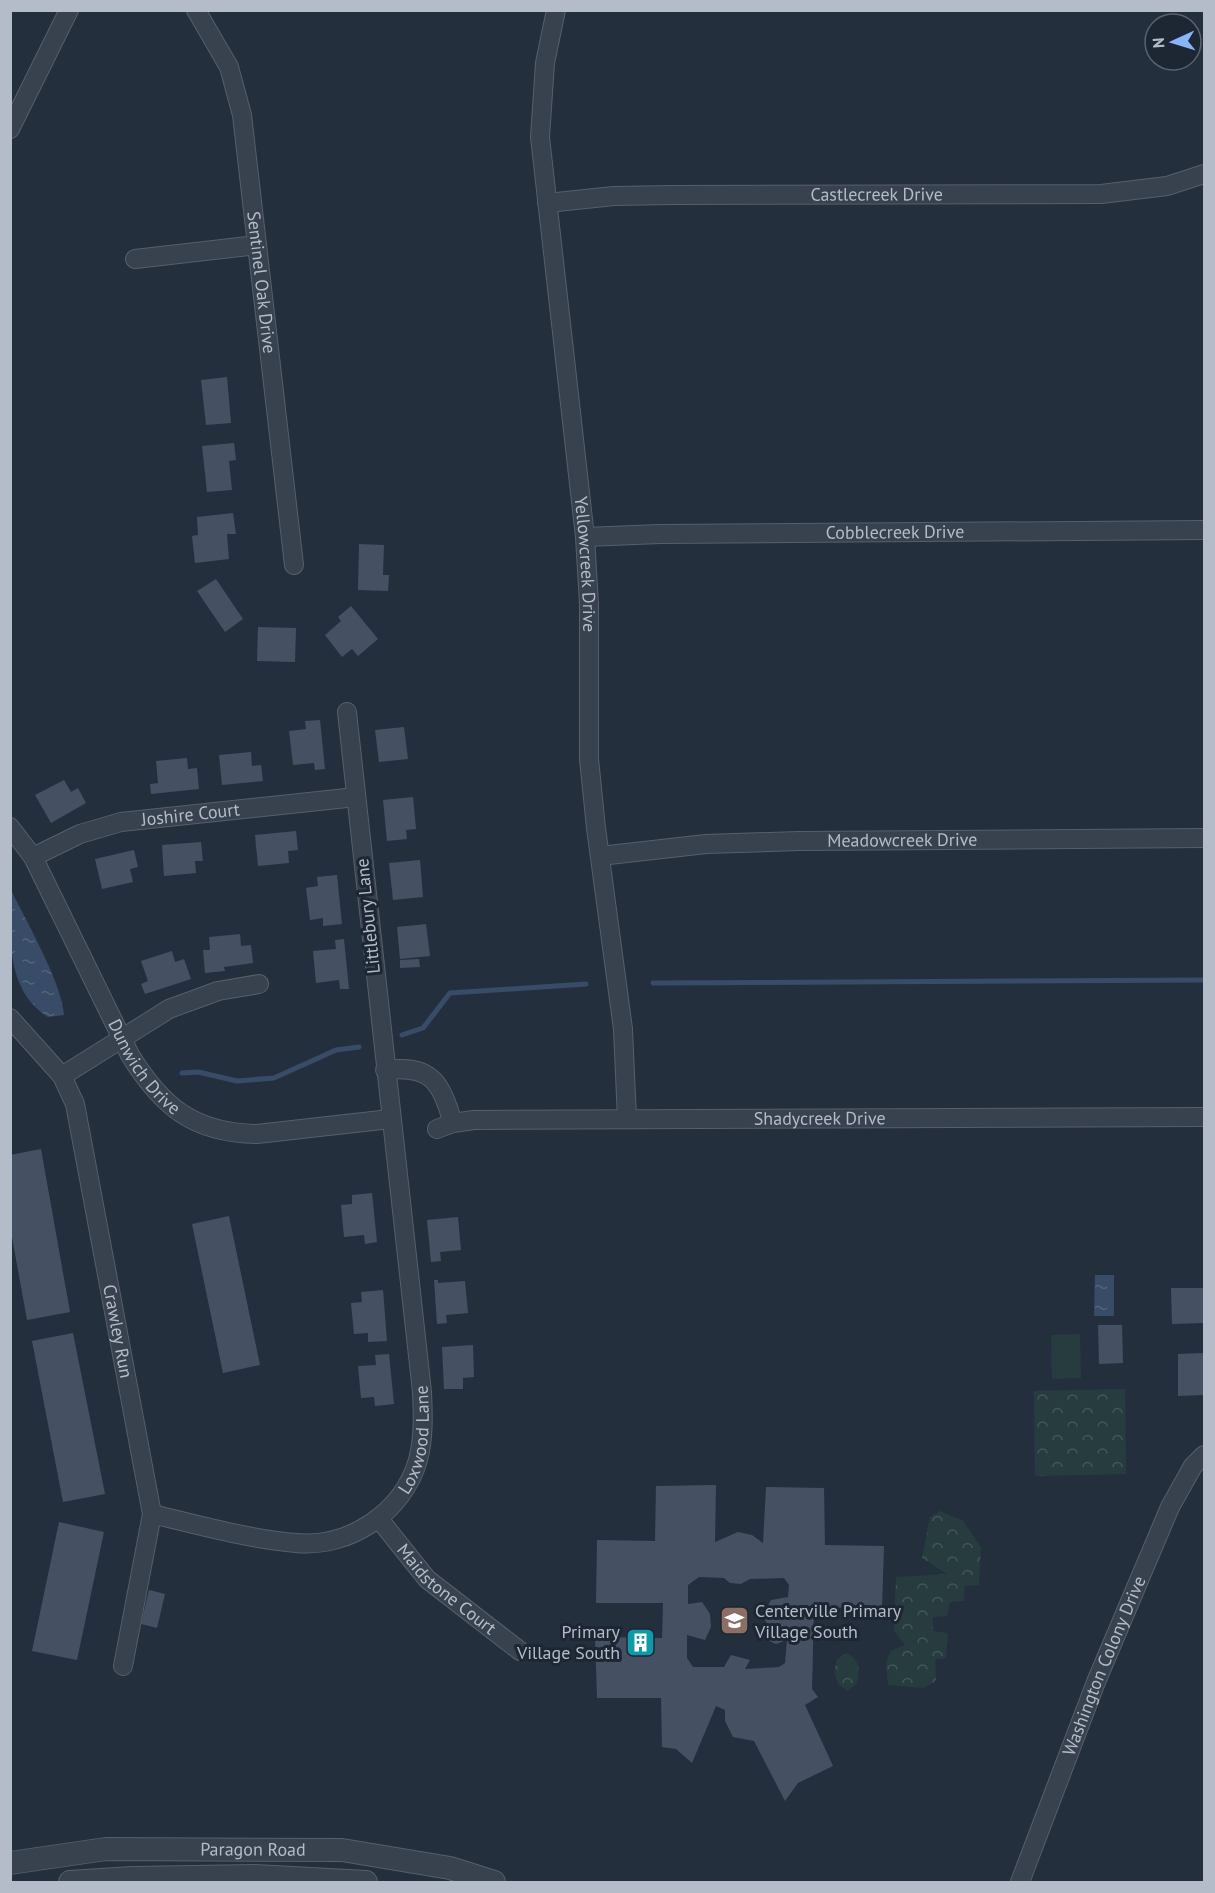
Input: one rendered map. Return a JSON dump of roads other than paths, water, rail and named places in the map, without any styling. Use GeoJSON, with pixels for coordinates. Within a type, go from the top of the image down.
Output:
{"type":"FeatureCollection","features":[{"type":"Feature","properties":{"kind":"street"},"geometry":{"type":"LineString","coordinates":[[10,129],[69,10]]}},
{"type":"Feature","properties":{"kind":"street","name":"Sentinel Oak Drive"},"geometry":{"type":"LineString","coordinates":[[195,10],[229,67],[237,91],[294,564]]}},
{"type":"Feature","properties":{"kind":"street","name":"Yellowcreek Drive"},"geometry":{"type":"LineString","coordinates":[[556,10],[542,87],[540,137],[585,537],[589,604],[589,759],[623,1029],[627,1119]]}},
{"type":"Feature","properties":{"kind":"street","name":"Castlecreek Drive"},"geometry":{"type":"LineString","coordinates":[[547,203],[614,196],[672,195],[1101,194],[1167,186],[1204,174]]}},
{"type":"Feature","properties":{"kind":"street"},"geometry":{"type":"LineString","coordinates":[[135,259],[257,245]]}},
{"type":"Feature","properties":{"kind":"street","name":"Cobblecreek Drive"},"geometry":{"type":"LineString","coordinates":[[585,537],[660,534],[1204,530]]}},
{"type":"Feature","properties":{"kind":"street","name":"Littlebury Lane"},"geometry":{"type":"LineString","coordinates":[[347,712],[390,1119]]}},
{"type":"Feature","properties":{"kind":"street","name":"Joshire Court"},"geometry":{"type":"LineString","coordinates":[[33,857],[90,830],[121,822],[356,797]]}},
{"type":"Feature","properties":{"kind":"street","name":"Dunwich Drive"},"geometry":{"type":"LineString","coordinates":[[10,827],[33,857],[70,938],[145,1080],[177,1112],[217,1130],[257,1134],[390,1119]]}},
{"type":"Feature","properties":{"kind":"street","name":"Meadowcreek Drive"},"geometry":{"type":"LineString","coordinates":[[600,856],[705,844],[788,841],[1204,838]]}},
{"type":"Feature","properties":{"kind":"street"},"geometry":{"type":"LineString","coordinates":[[62,1076],[123,1040],[144,1023],[192,999],[259,984]]}},
{"type":"Feature","properties":{"kind":"street","name":"Crawley Run"},"geometry":{"type":"LineString","coordinates":[[10,1018],[62,1076],[75,1104],[152,1514],[123,1666]]}},
{"type":"Feature","properties":{"kind":"street","name":"Shadycreek Drive"},"geometry":{"type":"LineString","coordinates":[[385,1070],[408,1068],[428,1075],[436,1082],[447,1103],[445,1126],[627,1119],[1204,1116]]}},
{"type":"Feature","properties":{"kind":"street","name":"Loxwood Lane"},"geometry":{"type":"LineString","coordinates":[[152,1514],[297,1543],[337,1539],[356,1532],[379,1519],[395,1502],[410,1479],[418,1461],[423,1417],[390,1119]]}},
{"type":"Feature","properties":{"kind":"street","name":"Washington Colony Drive"},"geometry":{"type":"LineString","coordinates":[[1020,1882],[1096,1682],[1170,1507],[1192,1466],[1204,1455]]}},
{"type":"Feature","properties":{"kind":"street","name":"Maidstone Court"},"geometry":{"type":"LineString","coordinates":[[379,1519],[427,1579],[520,1651]]}},
{"type":"Feature","properties":{"kind":"street","name":"Paragon Road"},"geometry":{"type":"LineString","coordinates":[[10,1863],[106,1849],[332,1850],[393,1857],[450,1868],[494,1882]]}},
{"type":"Feature","properties":{"kind":"street","name":"Paragon Road"},"geometry":{"type":"LineString","coordinates":[[70,1882],[132,1878],[255,1876],[366,1882]]}},
{"type":"Feature","properties":{"kind":"water"},"geometry":{"type":"Polygon","coordinates":[[[11,890],[57,986],[64,1015],[48,1017],[34,1006],[17,977],[11,943],[11,890]]]}},
{"type":"Feature","properties":{"kind":"water"},"geometry":{"type":"Polygon","coordinates":[[[1095,1275],[1114,1275],[1114,1316],[1094,1316],[1095,1275]]]}},
{"type":"Feature","properties":{"kind":"waterway"},"geometry":{"type":"LineString","coordinates":[[653,983],[1204,980]]}},
{"type":"Feature","properties":{"kind":"waterway"},"geometry":{"type":"LineString","coordinates":[[402,1035],[423,1028],[450,993],[586,984]]}},
{"type":"Feature","properties":{"kind":"waterway"},"geometry":{"type":"LineString","coordinates":[[182,1073],[198,1072],[237,1081],[274,1078],[336,1050],[359,1047]]}},
{"type":"Feature","properties":{"kind":"place","name":"Centerville Primary Village South"},"geometry":{"type":"Point","coordinates":[734,1621]}},
{"type":"Feature","properties":{"kind":"place","name":"Primary Village South"},"geometry":{"type":"Point","coordinates":[641,1642]}}]}
